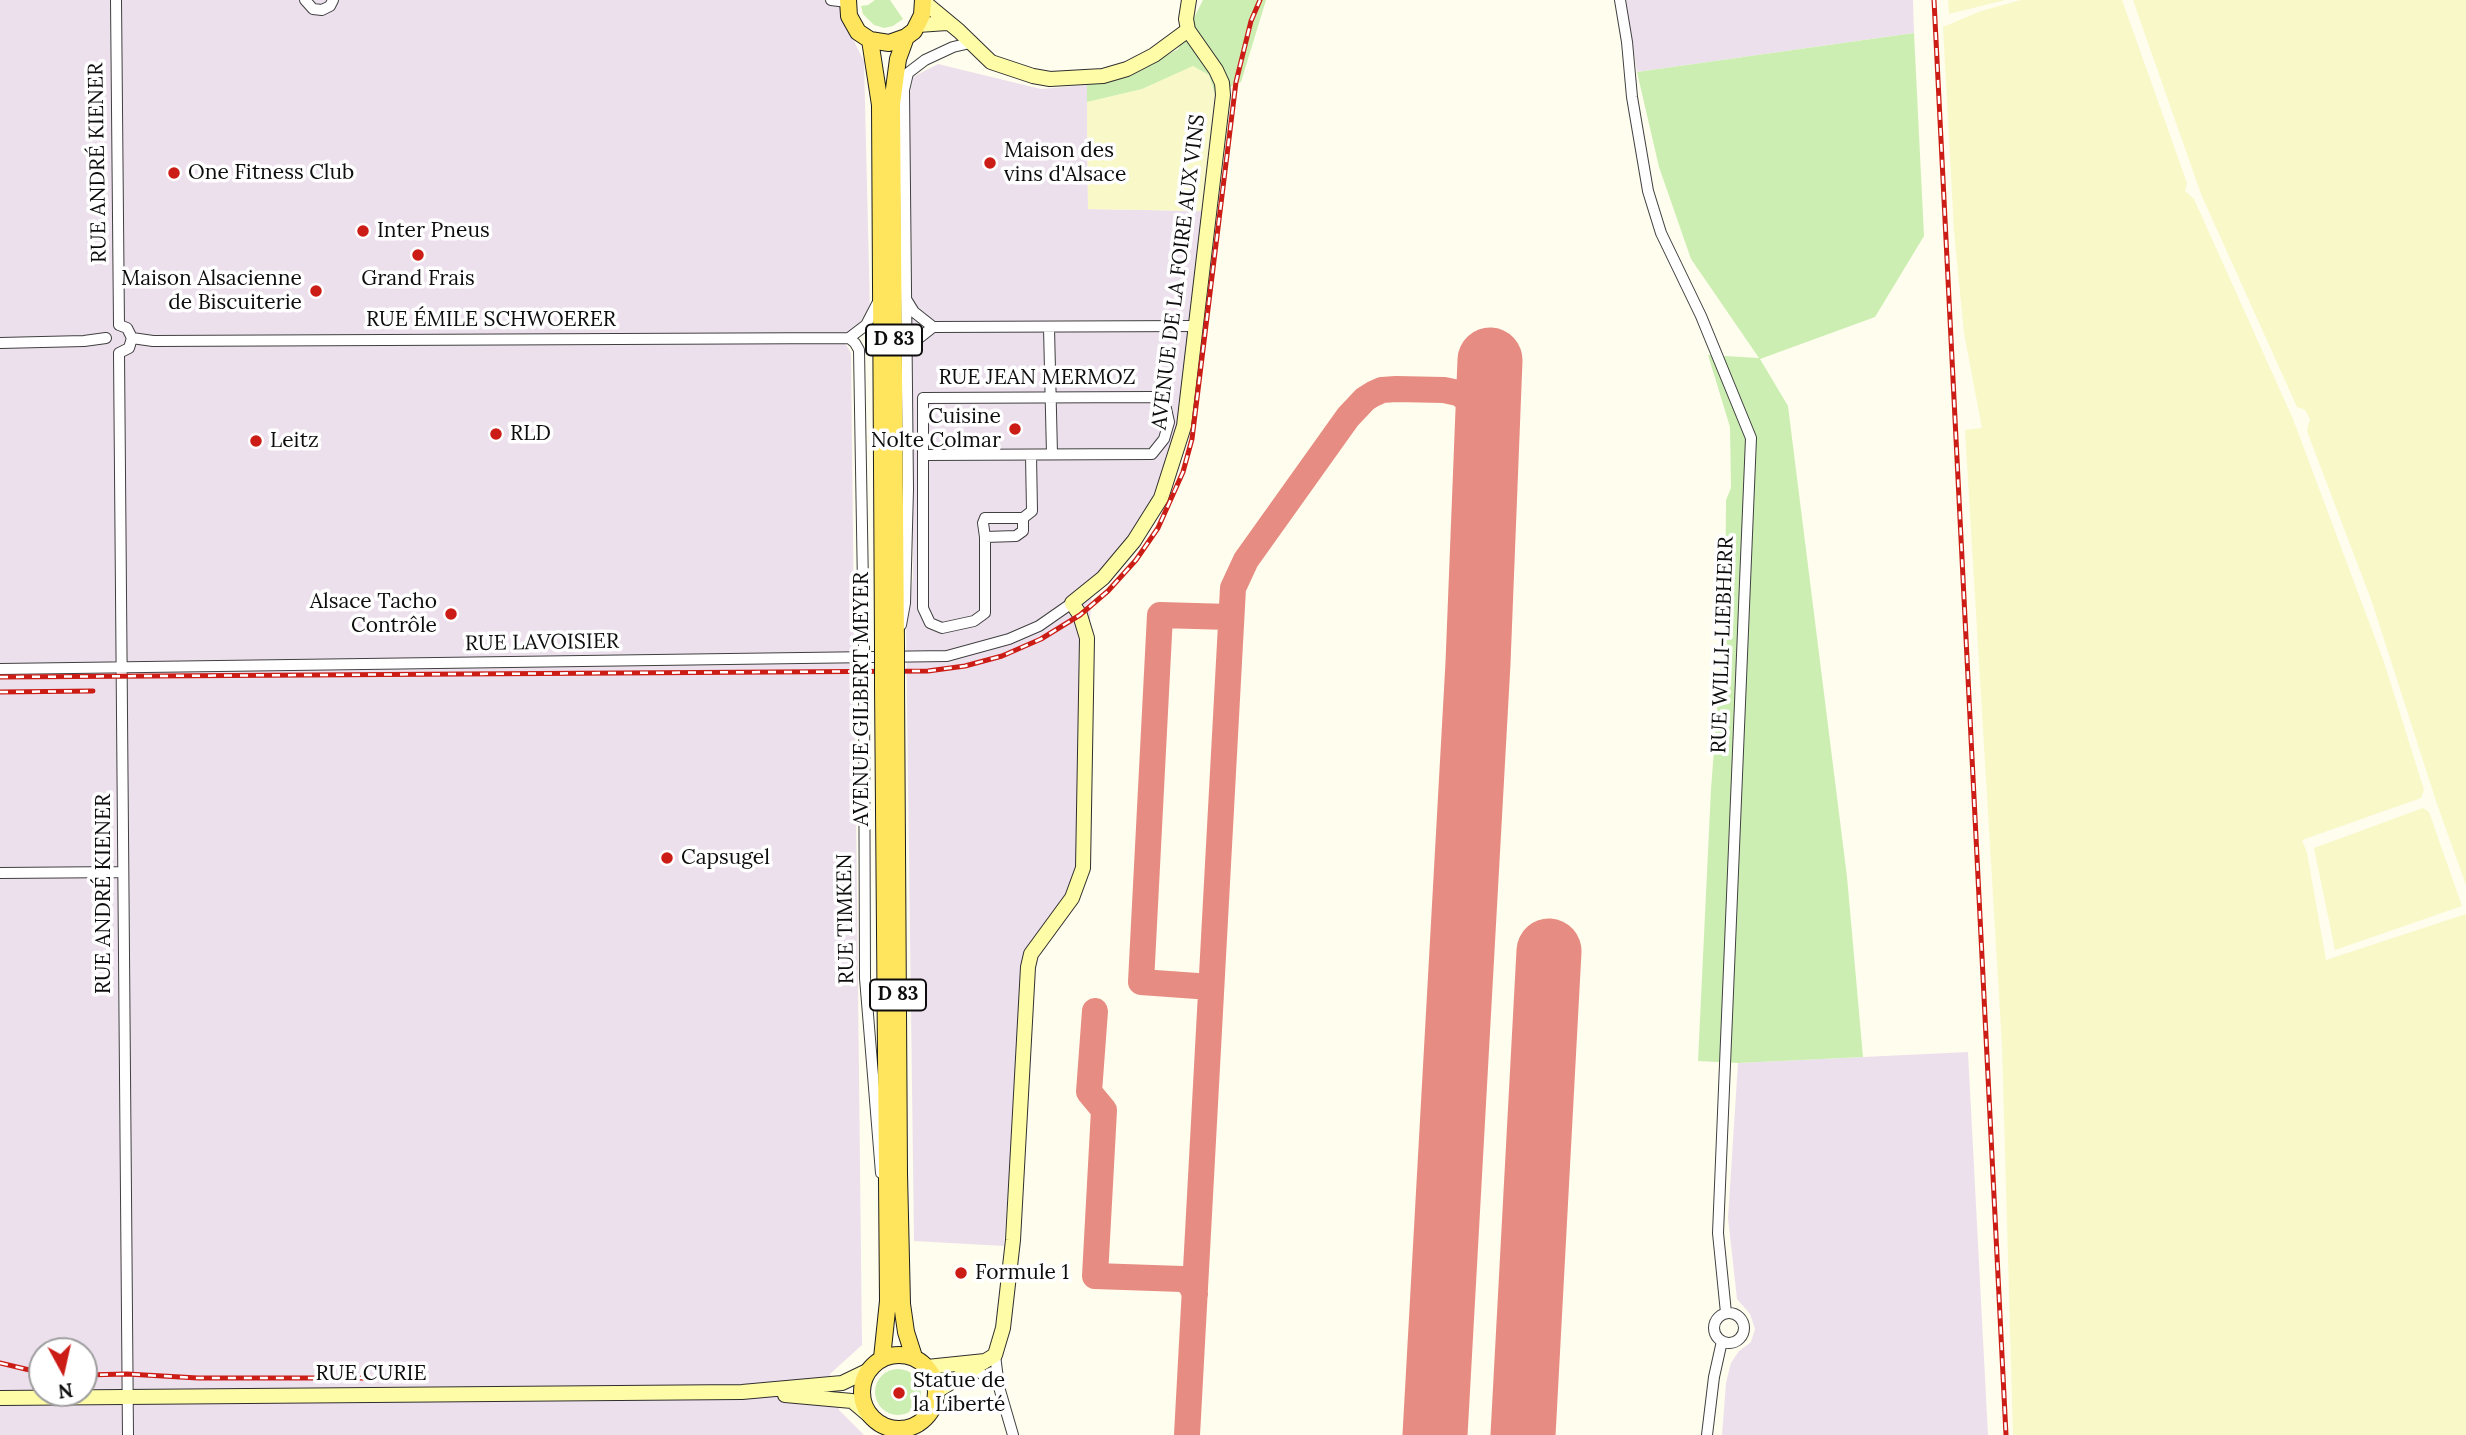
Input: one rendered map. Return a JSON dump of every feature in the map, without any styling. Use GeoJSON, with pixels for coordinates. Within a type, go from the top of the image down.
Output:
{"type":"FeatureCollection","features":[{"type":"Feature","properties":{"kind":"main road","name":"AVENUE GILBERT MEYER"},"geometry":{"type":"LineString","coordinates":[[842,1],[852,24],[870,40],[880,105],[881,298],[890,645]]}},
{"type":"Feature","properties":{"kind":"main road"},"geometry":{"type":"LineString","coordinates":[[918,25],[923,1]]}},
{"type":"Feature","properties":{"kind":"main road","name":"AVENUE GILBERT MEYER"},"geometry":{"type":"LineString","coordinates":[[881,1358],[888,1301],[886,1207],[892,104],[898,59],[906,37],[918,25]]}},
{"type":"Feature","properties":{"kind":"main road"},"geometry":{"type":"LineString","coordinates":[[870,40],[889,43],[906,37]]}},
{"type":"Feature","properties":{"kind":"main road","name":"AVENUE GILBERT MEYER"},"geometry":{"type":"LineString","coordinates":[[890,685],[902,1304],[906,1332],[921,1362]]}},
{"type":"Feature","properties":{"kind":"main road"},"geometry":{"type":"LineString","coordinates":[[892,1354],[921,1362],[932,1374],[937,1391],[931,1411],[915,1430],[880,1426],[864,1407],[861,1395],[867,1371],[881,1358],[892,1354]]}},
{"type":"Feature","properties":{"kind":"street","name":"RUE ANDRÉ KIENER"},"geometry":{"type":"LineString","coordinates":[[116,0],[119,325]]}},
{"type":"Feature","properties":{"kind":"street"},"geometry":{"type":"LineString","coordinates":[[305,0],[313,9],[322,10],[330,6],[333,0]]}},
{"type":"Feature","properties":{"kind":"street"},"geometry":{"type":"LineString","coordinates":[[923,1],[991,62],[1050,79],[1077,79],[1103,76],[1127,69],[1154,55],[1188,30],[1186,19],[1189,0]]}},
{"type":"Feature","properties":{"kind":"street","name":"RUE WILLI-LIEBHERR"},"geometry":{"type":"LineString","coordinates":[[1620,0],[1632,97],[1648,191],[1661,233],[1701,316],[1751,438],[1718,1233],[1726,1313]]}},
{"type":"Feature","properties":{"kind":"street"},"geometry":{"type":"LineString","coordinates":[[918,25],[947,23]]}},
{"type":"Feature","properties":{"kind":"street","name":"AVENUE DE LA FOIRE AUX VINS"},"geometry":{"type":"LineString","coordinates":[[1072,603],[1102,578],[1134,541],[1161,498],[1184,426],[1223,94],[1222,83],[1216,70],[1188,30]]}},
{"type":"Feature","properties":{"kind":"street","name":"AVENUE GILBERT MEYER"},"geometry":{"type":"LineString","coordinates":[[890,645],[905,603],[908,489],[904,90],[908,73],[925,60],[953,47],[970,43]]}},
{"type":"Feature","properties":{"kind":"street"},"geometry":{"type":"LineString","coordinates":[[849,338],[866,325],[881,298]]}},
{"type":"Feature","properties":{"kind":"street"},"geometry":{"type":"LineString","coordinates":[[906,298],[915,312],[933,327]]}},
{"type":"Feature","properties":{"kind":"street"},"geometry":{"type":"LineString","coordinates":[[119,325],[127,328],[132,338],[129,348],[119,353],[110,348],[106,338],[110,330],[119,325]]}},
{"type":"Feature","properties":{"kind":"street"},"geometry":{"type":"LineString","coordinates":[[906,353],[914,342],[933,327],[1197,326]]}},
{"type":"Feature","properties":{"kind":"street"},"geometry":{"type":"LineString","coordinates":[[923,455],[1052,454],[1049,328]]}},
{"type":"Feature","properties":{"kind":"street"},"geometry":{"type":"LineString","coordinates":[[0,343],[106,338]]}},
{"type":"Feature","properties":{"kind":"street","name":"RUE ÉMILE SCHWOERER"},"geometry":{"type":"LineString","coordinates":[[132,338],[167,341],[849,338]]}},
{"type":"Feature","properties":{"kind":"street","name":"RUE TIMKEN"},"geometry":{"type":"LineString","coordinates":[[849,338],[859,350],[864,646],[865,978],[879,1161],[886,1207]]}},
{"type":"Feature","properties":{"kind":"street","name":"RUE ANDRÉ KIENER"},"geometry":{"type":"LineString","coordinates":[[119,353],[128,1435]]}},
{"type":"Feature","properties":{"kind":"street","name":"RUE JEAN MERMOZ"},"geometry":{"type":"LineString","coordinates":[[923,455],[923,398],[1152,397],[1165,404],[1169,422],[1164,439],[1152,454],[1052,454]]}},
{"type":"Feature","properties":{"kind":"street"},"geometry":{"type":"LineString","coordinates":[[907,433],[923,455],[923,608],[930,623],[942,628],[974,621],[985,612],[983,523],[985,518],[1023,518],[1032,511],[1031,454]]}},
{"type":"Feature","properties":{"kind":"street"},"geometry":{"type":"LineString","coordinates":[[908,489],[923,455]]}},
{"type":"Feature","properties":{"kind":"street"},"geometry":{"type":"LineString","coordinates":[[985,537],[1016,536],[1023,531],[1023,518]]}},
{"type":"Feature","properties":{"kind":"street"},"geometry":{"type":"LineString","coordinates":[[937,1391],[986,1361],[1003,1328],[1013,1240],[1028,967],[1031,954],[1072,898],[1083,868],[1087,638],[1080,615],[1072,603]]}},
{"type":"Feature","properties":{"kind":"street","name":"RUE LAVOISIER"},"geometry":{"type":"LineString","coordinates":[[0,668],[947,656],[1009,639],[1039,626],[1072,603]]}},
{"type":"Feature","properties":{"kind":"street"},"geometry":{"type":"LineString","coordinates":[[0,873],[123,872]]}},
{"type":"Feature","properties":{"kind":"street","name":"RUE WILLI-LIEBHERR"},"geometry":{"type":"LineString","coordinates":[[1707,1435],[1714,1377],[1722,1341],[1716,1333],[1715,1323],[1726,1313],[1740,1317],[1744,1330],[1736,1341],[1722,1341]]}},
{"type":"Feature","properties":{"kind":"street"},"geometry":{"type":"LineString","coordinates":[[921,1362],[986,1361]]}},
{"type":"Feature","properties":{"kind":"street"},"geometry":{"type":"LineString","coordinates":[[986,1361],[999,1387],[1013,1435]]}},
{"type":"Feature","properties":{"kind":"street"},"geometry":{"type":"LineString","coordinates":[[986,1361],[999,1387]]}},
{"type":"Feature","properties":{"kind":"street","name":"RUE CURIE"},"geometry":{"type":"LineString","coordinates":[[742,1392],[842,1382],[867,1371]]}},
{"type":"Feature","properties":{"kind":"street","name":"RUE CURIE"},"geometry":{"type":"LineString","coordinates":[[0,1398],[742,1392],[852,1401],[880,1426]]}},
{"type":"Feature","properties":{"kind":"shaded area"},"geometry":{"type":"Polygon","coordinates":[[[0,0],[840,0],[841,15],[864,61],[870,310],[844,341],[851,353],[862,1345],[830,1374],[839,1410],[864,1435],[0,1435],[0,0]]]}},
{"type":"Feature","properties":{"kind":"shaded area"},"geometry":{"type":"Polygon","coordinates":[[[1625,0],[1913,0],[1914,33],[1637,72],[1625,0]]]}},
{"type":"Feature","properties":{"kind":"shaded area"},"geometry":{"type":"Polygon","coordinates":[[[938,64],[1041,89],[1087,85],[1088,209],[1203,211],[1180,424],[1153,497],[1128,539],[1092,583],[1079,861],[1072,892],[1025,956],[1004,1246],[914,1241],[906,626],[913,577],[907,108],[913,77],[938,64]]]}},
{"type":"Feature","properties":{"kind":"shaded area"},"geometry":{"type":"Polygon","coordinates":[[[1968,1052],[1988,1435],[1722,1435],[1726,1383],[1731,1363],[1739,1351],[1751,1342],[1755,1329],[1750,1314],[1737,1299],[1728,1218],[1738,1063],[1968,1052]]]}},
{"type":"Feature","properties":{"kind":"green space"},"geometry":{"type":"Polygon","coordinates":[[[875,0],[890,0],[903,19],[884,28],[874,25],[863,14],[861,6],[875,0]]]}},
{"type":"Feature","properties":{"kind":"green space"},"geometry":{"type":"Polygon","coordinates":[[[1203,0],[1266,0],[1241,82],[1215,94],[1209,75],[1193,66],[1142,89],[1087,102],[1087,85],[1132,75],[1178,49],[1203,0]]]}},
{"type":"Feature","properties":{"kind":"green space"},"geometry":{"type":"Polygon","coordinates":[[[1948,0],[2005,0],[1949,14],[1948,0]]]}},
{"type":"Feature","properties":{"kind":"green space"},"geometry":{"type":"Polygon","coordinates":[[[2021,0],[2122,0],[2187,183],[2185,191],[2194,199],[2293,419],[2384,662],[2424,790],[2421,798],[2302,840],[2307,853],[2326,960],[2466,914],[2466,1435],[2013,1435],[2002,1045],[1965,430],[1982,428],[1964,333],[1954,231],[1943,27],[1981,11],[2021,0]]]}},
{"type":"Feature","properties":{"kind":"green space"},"geometry":{"type":"Polygon","coordinates":[[[2133,0],[2466,0],[2466,885],[2372,602],[2308,434],[2310,419],[2305,410],[2297,407],[2201,194],[2133,0]]]}},
{"type":"Feature","properties":{"kind":"green space"},"geometry":{"type":"Polygon","coordinates":[[[1914,33],[1924,236],[1875,317],[1760,359],[1788,406],[1847,877],[1863,1057],[1738,1063],[1698,1061],[1711,789],[1725,606],[1726,500],[1731,488],[1730,427],[1708,355],[1759,358],[1691,259],[1659,167],[1637,72],[1914,33]]]}},
{"type":"Feature","properties":{"kind":"green space"},"geometry":{"type":"Polygon","coordinates":[[[1193,66],[1209,75],[1215,94],[1203,211],[1088,209],[1087,102],[1142,89],[1193,66]]]}},
{"type":"Feature","properties":{"kind":"green space"},"geometry":{"type":"Polygon","coordinates":[[[2423,808],[2429,812],[2462,906],[2335,950],[2314,848],[2423,808]]]}},
{"type":"Feature","properties":{"kind":"green space"},"geometry":{"type":"Polygon","coordinates":[[[898,1369],[915,1375],[921,1392],[915,1409],[898,1415],[881,1409],[875,1392],[881,1375],[898,1369]]]}},
{"type":"Feature","properties":{"kind":"taxiway"},"geometry":{"type":"LineString","coordinates":[[1187,1435],[1233,588],[1246,560],[1348,417],[1373,394],[1396,389],[1458,393],[1479,409],[1487,437]]}},
{"type":"Feature","properties":{"kind":"taxiway"},"geometry":{"type":"LineString","coordinates":[[1211,987],[1141,982],[1160,615],[1230,617]]}},
{"type":"Feature","properties":{"kind":"taxiway"},"geometry":{"type":"LineString","coordinates":[[1095,1011],[1089,1092],[1104,1110],[1095,1276],[1182,1279],[1190,1283],[1195,1294]]}},
{"type":"Feature","properties":{"kind":"runway"},"geometry":{"type":"LineString","coordinates":[[1435,1435],[1478,663],[1490,360]]}},
{"type":"Feature","properties":{"kind":"runway"},"geometry":{"type":"LineString","coordinates":[[1523,1435],[1549,951]]}},
{"type":"Feature","properties":{"kind":"railway"},"geometry":{"type":"LineString","coordinates":[[0,677],[928,671],[965,666],[1002,656],[1041,639],[1080,615],[1108,591],[1136,560],[1158,528],[1183,472],[1192,439],[1236,82],[1251,21],[1260,0]]}},
{"type":"Feature","properties":{"kind":"railway"},"geometry":{"type":"LineString","coordinates":[[1934,0],[2006,1435]]}},
{"type":"Feature","properties":{"kind":"railway"},"geometry":{"type":"LineString","coordinates":[[0,692],[93,691]]}},
{"type":"Feature","properties":{"kind":"railway"},"geometry":{"type":"LineString","coordinates":[[0,1363],[28,1370]]}},
{"type":"Feature","properties":{"kind":"railway"},"geometry":{"type":"LineString","coordinates":[[98,1375],[198,1378],[424,1378]]}},
{"type":"Feature","properties":{"kind":"place","name":"Maison des vins d'Alsace"},"geometry":{"type":"Point","coordinates":[990,163]}},
{"type":"Feature","properties":{"kind":"place","name":"One Fitness Club"},"geometry":{"type":"Point","coordinates":[174,173]}},
{"type":"Feature","properties":{"kind":"place","name":"Inter Pneus"},"geometry":{"type":"Point","coordinates":[363,231]}},
{"type":"Feature","properties":{"kind":"place","name":"Grand Frais"},"geometry":{"type":"Point","coordinates":[418,255]}},
{"type":"Feature","properties":{"kind":"place","name":"Maison Alsacienne de Biscuiterie"},"geometry":{"type":"Point","coordinates":[316,291]}},
{"type":"Feature","properties":{"kind":"place","name":"Cuisine Nolte Colmar"},"geometry":{"type":"Point","coordinates":[1015,429]}},
{"type":"Feature","properties":{"kind":"place","name":"RLD"},"geometry":{"type":"Point","coordinates":[496,434]}},
{"type":"Feature","properties":{"kind":"place","name":"Leitz"},"geometry":{"type":"Point","coordinates":[256,441]}},
{"type":"Feature","properties":{"kind":"place","name":"Alsace Tacho Contrôle"},"geometry":{"type":"Point","coordinates":[451,614]}},
{"type":"Feature","properties":{"kind":"place","name":"Capsugel"},"geometry":{"type":"Point","coordinates":[667,858]}},
{"type":"Feature","properties":{"kind":"place","name":"Formule 1"},"geometry":{"type":"Point","coordinates":[961,1273]}},
{"type":"Feature","properties":{"kind":"place","name":"Statue de la Liberté"},"geometry":{"type":"Point","coordinates":[899,1393]}}]}
